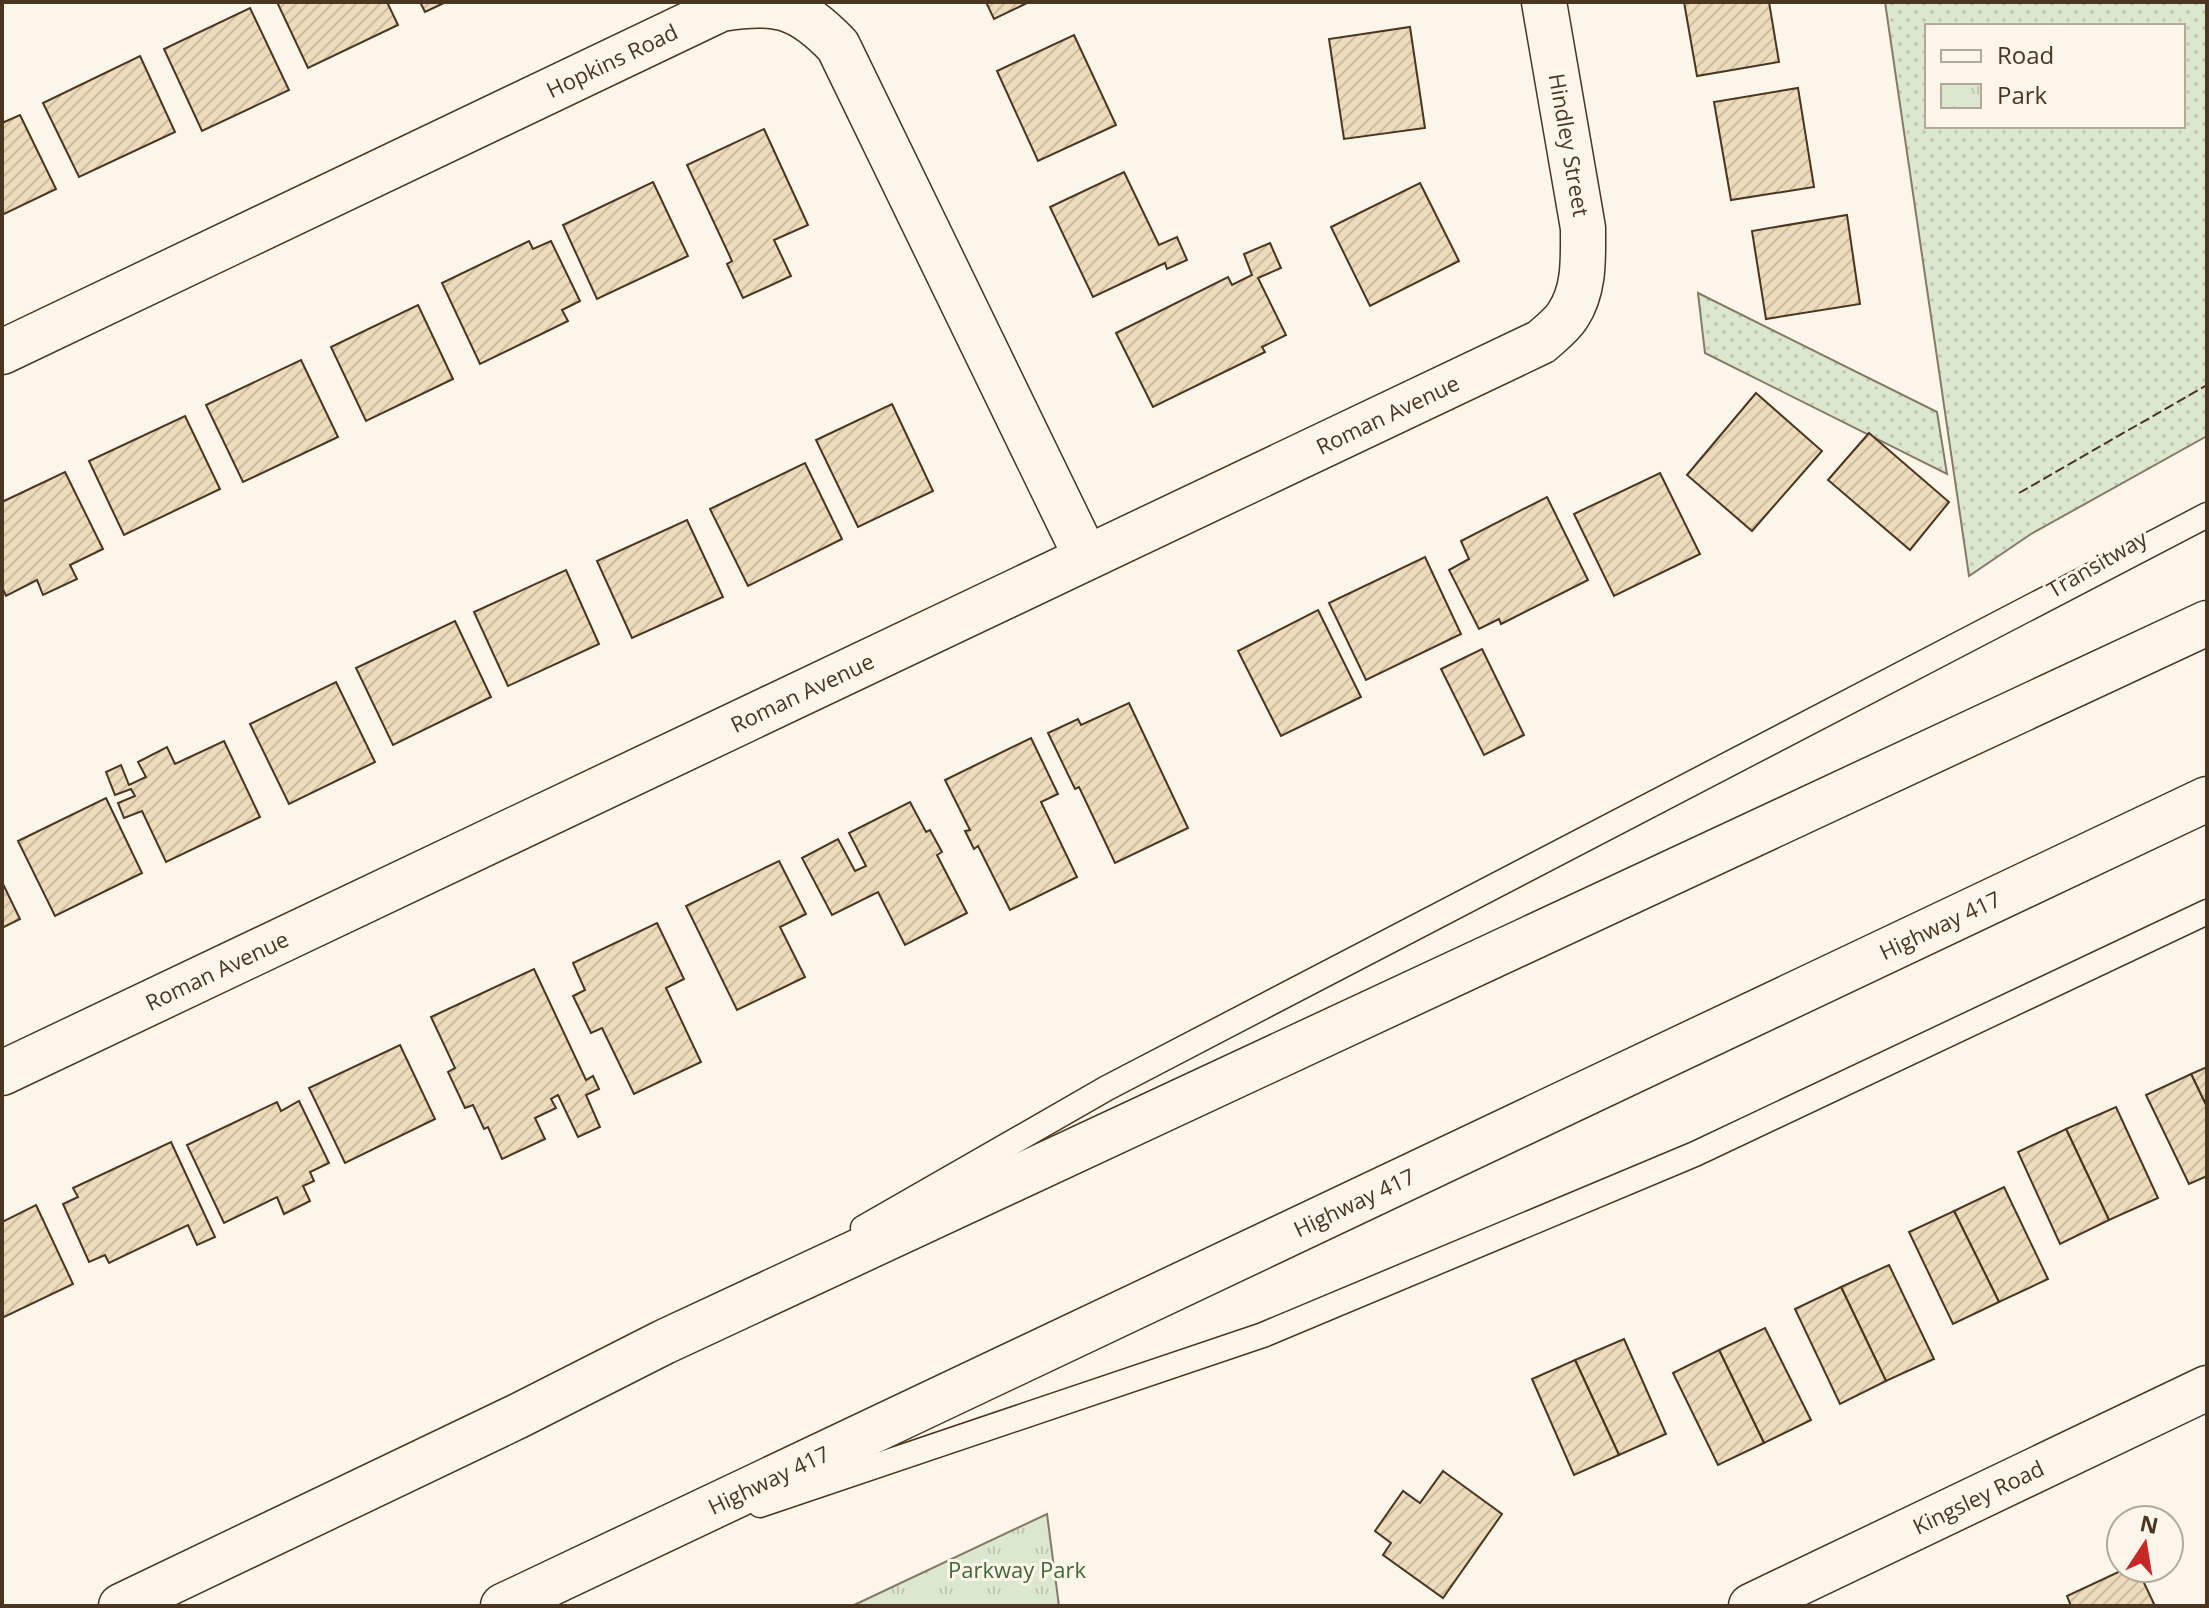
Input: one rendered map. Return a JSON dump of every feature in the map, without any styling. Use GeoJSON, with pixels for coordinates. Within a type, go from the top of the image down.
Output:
{"type":"FeatureCollection","features":[{"type":"Feature","properties":{"kind":"main road","name":"Hindley Street"},"geometry":{"type":"LineString","coordinates":[[1544,2],[1583,228],[1580,289]]}},
{"type":"Feature","properties":{"kind":"main road","name":"Hopkins Road"},"geometry":{"type":"LineString","coordinates":[[2,352],[721,9],[756,3],[772,6],[816,22],[838,46],[1086,557]]}},
{"type":"Feature","properties":{"kind":"main road","name":"Roman Avenue"},"geometry":{"type":"LineString","coordinates":[[2,1073],[1541,342],[1567,317],[1580,289]]}},
{"type":"Feature","properties":{"kind":"main road"},"geometry":{"type":"LineString","coordinates":[[121,1606],[518,1416],[664,1342],[2207,623]]}},
{"type":"Feature","properties":{"kind":"main road","name":"Highway 417"},"geometry":{"type":"LineString","coordinates":[[503,1606],[2207,799]]}},
{"type":"Feature","properties":{"kind":"main road","name":"Kingsley Road"},"geometry":{"type":"LineString","coordinates":[[1751,1606],[2203,1400]]}},
{"type":"Feature","properties":{"kind":"lane","name":"Transitway"},"geometry":{"type":"LineString","coordinates":[[1986,628],[2207,501]]}},
{"type":"Feature","properties":{"kind":"lane"},"geometry":{"type":"LineString","coordinates":[[664,1342],[1107,1088],[2207,515]]}},
{"type":"Feature","properties":{"kind":"lane"},"geometry":{"type":"LineString","coordinates":[[603,1558],[1263,1335],[1695,1154],[2207,912]]}},
{"type":"Feature","properties":{"kind":"green space"},"geometry":{"type":"Polygon","coordinates":[[[1885,2],[2207,2],[2207,436],[2031,534],[1969,576],[1885,2]]]}},
{"type":"Feature","properties":{"kind":"green space"},"geometry":{"type":"Polygon","coordinates":[[[1698,293],[1937,412],[1947,474],[1705,353],[1698,293]]]}},
{"type":"Feature","properties":{"kind":"green space","name":"Parkway Park"},"geometry":{"type":"Polygon","coordinates":[[[1047,1514],[1059,1606],[852,1606],[1047,1514]]]}},
{"type":"Feature","properties":{"kind":"building"},"geometry":{"type":"Polygon","coordinates":[[[277,2],[387,2],[398,25],[308,68],[277,2]]]}},
{"type":"Feature","properties":{"kind":"building"},"geometry":{"type":"Polygon","coordinates":[[[420,2],[446,2],[425,12],[420,2]]]}},
{"type":"Feature","properties":{"kind":"building"},"geometry":{"type":"Polygon","coordinates":[[[986,2],[1029,2],[994,19],[986,2]]]}},
{"type":"Feature","properties":{"kind":"building"},"geometry":{"type":"Polygon","coordinates":[[[1684,2],[1769,2],[1779,62],[1697,76],[1684,2]]]}},
{"type":"Feature","properties":{"kind":"building"},"geometry":{"type":"Polygon","coordinates":[[[250,8],[289,90],[202,131],[164,49],[250,8]]]}},
{"type":"Feature","properties":{"kind":"building"},"geometry":{"type":"Polygon","coordinates":[[[1410,27],[1425,128],[1344,139],[1329,39],[1410,27]]]}},
{"type":"Feature","properties":{"kind":"building"},"geometry":{"type":"Polygon","coordinates":[[[1074,35],[1116,125],[1038,161],[997,71],[1074,35]]]}},
{"type":"Feature","properties":{"kind":"building"},"geometry":{"type":"Polygon","coordinates":[[[140,56],[175,132],[79,177],[43,103],[140,56]]]}},
{"type":"Feature","properties":{"kind":"building"},"geometry":{"type":"Polygon","coordinates":[[[1798,88],[1814,187],[1731,200],[1714,102],[1798,88]]]}},
{"type":"Feature","properties":{"kind":"building"},"geometry":{"type":"Polygon","coordinates":[[[20,115],[56,189],[2,215],[2,123],[20,115]]]}},
{"type":"Feature","properties":{"kind":"building"},"geometry":{"type":"Polygon","coordinates":[[[764,129],[808,225],[774,240],[791,276],[743,298],[727,264],[732,261],[687,165],[764,129]]]}},
{"type":"Feature","properties":{"kind":"building"},"geometry":{"type":"Polygon","coordinates":[[[1124,172],[1159,245],[1177,237],[1187,260],[1167,269],[1165,263],[1093,297],[1050,207],[1124,172]]]}},
{"type":"Feature","properties":{"kind":"building"},"geometry":{"type":"Polygon","coordinates":[[[653,182],[688,256],[597,299],[563,225],[653,182]]]}},
{"type":"Feature","properties":{"kind":"building"},"geometry":{"type":"Polygon","coordinates":[[[1420,183],[1459,261],[1370,306],[1331,227],[1420,183]]]}},
{"type":"Feature","properties":{"kind":"building"},"geometry":{"type":"Polygon","coordinates":[[[1847,215],[1860,304],[1766,319],[1752,231],[1847,215]]]}},
{"type":"Feature","properties":{"kind":"building"},"geometry":{"type":"Polygon","coordinates":[[[529,241],[533,249],[551,241],[580,301],[562,310],[568,321],[480,364],[442,283],[529,241]]]}},
{"type":"Feature","properties":{"kind":"building"},"geometry":{"type":"Polygon","coordinates":[[[1270,243],[1281,268],[1258,278],[1286,335],[1262,347],[1265,352],[1153,407],[1116,333],[1228,277],[1232,285],[1252,275],[1244,254],[1270,243]]]}},
{"type":"Feature","properties":{"kind":"building"},"geometry":{"type":"Polygon","coordinates":[[[418,305],[453,379],[366,421],[331,347],[418,305]]]}},
{"type":"Feature","properties":{"kind":"building"},"geometry":{"type":"Polygon","coordinates":[[[301,360],[338,437],[243,482],[206,405],[301,360]]]}},
{"type":"Feature","properties":{"kind":"building"},"geometry":{"type":"Polygon","coordinates":[[[1756,393],[1822,451],[1752,531],[1687,475],[1756,393]]]}},
{"type":"Feature","properties":{"kind":"building"},"geometry":{"type":"Polygon","coordinates":[[[892,404],[933,491],[858,527],[816,440],[892,404]]]}},
{"type":"Feature","properties":{"kind":"building"},"geometry":{"type":"Polygon","coordinates":[[[185,416],[220,489],[124,535],[89,461],[185,416]]]}},
{"type":"Feature","properties":{"kind":"building"},"geometry":{"type":"Polygon","coordinates":[[[1869,433],[1949,502],[1910,550],[1828,480],[1869,433]]]}},
{"type":"Feature","properties":{"kind":"building"},"geometry":{"type":"Polygon","coordinates":[[[805,463],[842,539],[748,586],[710,509],[805,463]]]}},
{"type":"Feature","properties":{"kind":"building"},"geometry":{"type":"Polygon","coordinates":[[[65,472],[103,549],[70,565],[77,579],[43,595],[37,580],[6,596],[2,587],[2,502],[65,472]]]}},
{"type":"Feature","properties":{"kind":"building"},"geometry":{"type":"Polygon","coordinates":[[[1660,473],[1700,554],[1614,596],[1574,514],[1660,473]]]}},
{"type":"Feature","properties":{"kind":"building"},"geometry":{"type":"Polygon","coordinates":[[[1547,497],[1588,580],[1501,624],[1499,619],[1479,629],[1449,570],[1469,559],[1461,541],[1547,497]]]}},
{"type":"Feature","properties":{"kind":"building"},"geometry":{"type":"Polygon","coordinates":[[[687,520],[723,597],[632,638],[597,561],[687,520]]]}},
{"type":"Feature","properties":{"kind":"building"},"geometry":{"type":"Polygon","coordinates":[[[1425,557],[1461,634],[1366,680],[1329,603],[1425,557]]]}},
{"type":"Feature","properties":{"kind":"building"},"geometry":{"type":"Polygon","coordinates":[[[566,570],[599,644],[508,686],[474,612],[566,570]]]}},
{"type":"Feature","properties":{"kind":"building"},"geometry":{"type":"Polygon","coordinates":[[[1318,610],[1361,697],[1281,736],[1238,651],[1318,610]]]}},
{"type":"Feature","properties":{"kind":"building"},"geometry":{"type":"Polygon","coordinates":[[[455,621],[491,697],[393,745],[356,668],[455,621]]]}},
{"type":"Feature","properties":{"kind":"building"},"geometry":{"type":"Polygon","coordinates":[[[1482,649],[1524,735],[1484,755],[1441,669],[1482,649]]]}},
{"type":"Feature","properties":{"kind":"building"},"geometry":{"type":"Polygon","coordinates":[[[336,682],[375,762],[289,804],[250,724],[336,682]]]}},
{"type":"Feature","properties":{"kind":"building"},"geometry":{"type":"Polygon","coordinates":[[[1129,703],[1188,828],[1115,863],[1079,787],[1075,789],[1048,733],[1078,719],[1081,725],[1129,703]]]}},
{"type":"Feature","properties":{"kind":"building"},"geometry":{"type":"Polygon","coordinates":[[[1031,738],[1058,794],[1041,802],[1077,877],[1010,910],[978,846],[974,849],[965,831],[970,830],[945,780],[1031,738]]]}},
{"type":"Feature","properties":{"kind":"building"},"geometry":{"type":"Polygon","coordinates":[[[224,741],[260,817],[166,862],[142,811],[124,818],[118,803],[135,796],[131,789],[115,795],[106,772],[121,765],[129,785],[146,777],[138,762],[167,747],[175,764],[224,741]]]}},
{"type":"Feature","properties":{"kind":"building"},"geometry":{"type":"Polygon","coordinates":[[[106,798],[142,873],[55,916],[18,841],[106,798]]]}},
{"type":"Feature","properties":{"kind":"building"},"geometry":{"type":"Polygon","coordinates":[[[910,802],[926,832],[930,830],[942,852],[937,855],[967,913],[905,945],[878,892],[832,915],[802,858],[838,839],[855,871],[866,866],[849,833],[910,802]]]}},
{"type":"Feature","properties":{"kind":"building"},"geometry":{"type":"Polygon","coordinates":[[[779,861],[806,914],[780,927],[805,977],[737,1010],[686,906],[779,861]]]}},
{"type":"Feature","properties":{"kind":"building"},"geometry":{"type":"Polygon","coordinates":[[[2,882],[20,919],[2,928],[2,882]]]}},
{"type":"Feature","properties":{"kind":"building"},"geometry":{"type":"Polygon","coordinates":[[[657,923],[684,979],[666,988],[701,1062],[634,1094],[602,1028],[591,1033],[573,996],[585,990],[573,963],[657,923]]]}},
{"type":"Feature","properties":{"kind":"building"},"geometry":{"type":"Polygon","coordinates":[[[534,969],[586,1080],[593,1076],[599,1089],[586,1095],[600,1127],[578,1137],[558,1095],[551,1099],[556,1108],[535,1118],[545,1139],[502,1159],[488,1127],[484,1129],[473,1105],[465,1108],[448,1072],[455,1068],[431,1017],[534,969]]]}},
{"type":"Feature","properties":{"kind":"building"},"geometry":{"type":"Polygon","coordinates":[[[400,1045],[435,1119],[345,1163],[309,1088],[400,1045]]]}},
{"type":"Feature","properties":{"kind":"building"},"geometry":{"type":"Polygon","coordinates":[[[2207,1067],[2207,1107],[2191,1074],[2207,1067]]]}},
{"type":"Feature","properties":{"kind":"building"},"geometry":{"type":"Polygon","coordinates":[[[2191,1074],[2207,1107],[2207,1176],[2189,1184],[2146,1095],[2191,1074]]]}},
{"type":"Feature","properties":{"kind":"building"},"geometry":{"type":"Polygon","coordinates":[[[299,1101],[329,1163],[310,1172],[314,1181],[303,1186],[310,1201],[284,1214],[277,1197],[224,1223],[187,1145],[277,1102],[281,1111],[299,1101]]]}},
{"type":"Feature","properties":{"kind":"building"},"geometry":{"type":"Polygon","coordinates":[[[2116,1107],[2158,1198],[2109,1220],[2066,1129],[2116,1107]]]}},
{"type":"Feature","properties":{"kind":"building"},"geometry":{"type":"Polygon","coordinates":[[[2066,1129],[2109,1220],[2060,1244],[2018,1152],[2066,1129]]]}},
{"type":"Feature","properties":{"kind":"building"},"geometry":{"type":"Polygon","coordinates":[[[171,1142],[215,1237],[197,1245],[188,1225],[109,1263],[105,1255],[89,1262],[63,1204],[78,1197],[73,1188],[171,1142]]]}},
{"type":"Feature","properties":{"kind":"building"},"geometry":{"type":"Polygon","coordinates":[[[2004,1187],[2048,1279],[1999,1302],[1954,1211],[2004,1187]]]}},
{"type":"Feature","properties":{"kind":"building"},"geometry":{"type":"Polygon","coordinates":[[[36,1205],[73,1284],[2,1318],[2,1222],[36,1205]]]}},
{"type":"Feature","properties":{"kind":"building"},"geometry":{"type":"Polygon","coordinates":[[[1954,1211],[1999,1302],[1953,1324],[1909,1232],[1954,1211]]]}},
{"type":"Feature","properties":{"kind":"building"},"geometry":{"type":"Polygon","coordinates":[[[1889,1265],[1934,1359],[1886,1381],[1841,1287],[1889,1265]]]}},
{"type":"Feature","properties":{"kind":"building"},"geometry":{"type":"Polygon","coordinates":[[[1841,1287],[1886,1381],[1840,1404],[1795,1309],[1841,1287]]]}},
{"type":"Feature","properties":{"kind":"building"},"geometry":{"type":"Polygon","coordinates":[[[1765,1328],[1811,1420],[1764,1443],[1719,1350],[1765,1328]]]}},
{"type":"Feature","properties":{"kind":"building"},"geometry":{"type":"Polygon","coordinates":[[[1624,1339],[1666,1434],[1619,1455],[1575,1360],[1624,1339]]]}},
{"type":"Feature","properties":{"kind":"building"},"geometry":{"type":"Polygon","coordinates":[[[1719,1350],[1764,1443],[1718,1465],[1673,1373],[1719,1350]]]}},
{"type":"Feature","properties":{"kind":"building"},"geometry":{"type":"Polygon","coordinates":[[[1575,1360],[1619,1455],[1574,1475],[1532,1379],[1575,1360]]]}},
{"type":"Feature","properties":{"kind":"building"},"geometry":{"type":"Polygon","coordinates":[[[1443,1471],[1502,1514],[1443,1598],[1383,1555],[1391,1543],[1375,1531],[1403,1491],[1420,1503],[1443,1471]]]}},
{"type":"Feature","properties":{"kind":"building"},"geometry":{"type":"Polygon","coordinates":[[[2105,1578],[2105,1584],[2145,1584],[2155,1606],[2071,1606],[2067,1596],[2105,1578]]]}},
{"type":"Feature","properties":{"kind":"fence"},"geometry":{"type":"LineString","coordinates":[[2019,493],[2207,385]]}}]}
